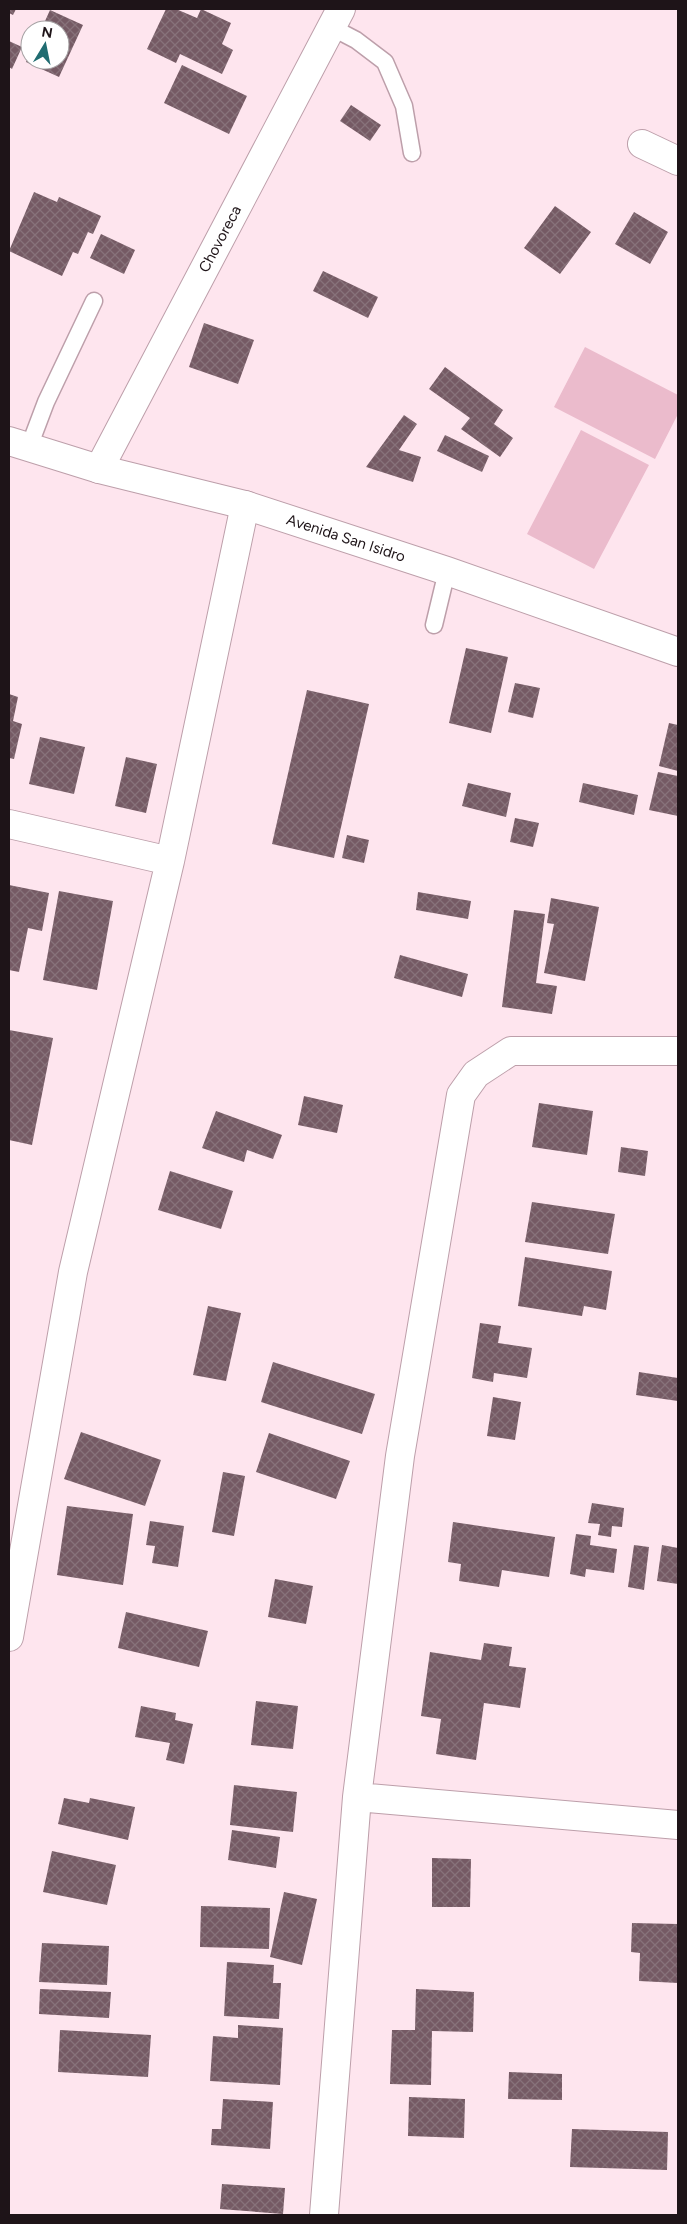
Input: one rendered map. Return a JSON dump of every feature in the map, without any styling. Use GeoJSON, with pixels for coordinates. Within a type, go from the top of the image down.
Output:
{"type":"FeatureCollection","features":[{"type":"Feature","properties":{"kind":"street","name":"Chovoreca"},"geometry":{"type":"LineString","coordinates":[[99,469],[336,18]]}},
{"type":"Feature","properties":{"kind":"street"},"geometry":{"type":"LineString","coordinates":[[642,144],[678,161]]}},
{"type":"Feature","properties":{"kind":"street","name":"Avenida San Isidro"},"geometry":{"type":"LineString","coordinates":[[19,444],[99,469],[245,505],[447,571],[678,652]]}},
{"type":"Feature","properties":{"kind":"street"},"geometry":{"type":"LineString","coordinates":[[9,1637],[73,1272],[170,861],[245,505]]}},
{"type":"Feature","properties":{"kind":"street"},"geometry":{"type":"LineString","coordinates":[[9,824],[170,861]]}},
{"type":"Feature","properties":{"kind":"street"},"geometry":{"type":"LineString","coordinates":[[324,2215],[357,1797],[400,1456],[462,1095],[476,1074],[511,1051],[678,1050]]}},
{"type":"Feature","properties":{"kind":"street"},"geometry":{"type":"LineString","coordinates":[[357,1797],[678,1825]]}},
{"type":"Feature","properties":{"kind":"lane"},"geometry":{"type":"LineString","coordinates":[[336,18],[356,40],[384,62],[404,106],[412,153]]}},
{"type":"Feature","properties":{"kind":"lane"},"geometry":{"type":"LineString","coordinates":[[19,444],[46,402],[94,301]]}},
{"type":"Feature","properties":{"kind":"lane"},"geometry":{"type":"LineString","coordinates":[[434,624],[447,571]]}},
{"type":"Feature","properties":{"kind":"shaded area"},"geometry":{"type":"Polygon","coordinates":[[[585,347],[678,395],[678,414],[655,459],[554,407],[585,347]]]}},
{"type":"Feature","properties":{"kind":"shaded area"},"geometry":{"type":"Polygon","coordinates":[[[581,430],[649,465],[594,569],[527,534],[581,430]]]}},
{"type":"Feature","properties":{"kind":"building"},"geometry":{"type":"Polygon","coordinates":[[[9,9],[16,9],[13,15],[9,13],[9,9]]]}},
{"type":"Feature","properties":{"kind":"building"},"geometry":{"type":"Polygon","coordinates":[[[166,9],[176,9],[197,18],[201,9],[231,23],[222,44],[233,50],[222,74],[180,54],[176,63],[147,49],[166,9]]]}},
{"type":"Feature","properties":{"kind":"building"},"geometry":{"type":"Polygon","coordinates":[[[50,10],[83,25],[70,53],[70,20],[46,20],[50,10]]]}},
{"type":"Feature","properties":{"kind":"building"},"geometry":{"type":"Polygon","coordinates":[[[9,41],[20,46],[20,51],[12,69],[9,67],[9,41]]]}},
{"type":"Feature","properties":{"kind":"building"},"geometry":{"type":"Polygon","coordinates":[[[182,65],[247,96],[229,134],[164,103],[182,65]]]}},
{"type":"Feature","properties":{"kind":"building"},"geometry":{"type":"Polygon","coordinates":[[[44,70],[62,70],[59,77],[44,70]]]}},
{"type":"Feature","properties":{"kind":"building"},"geometry":{"type":"Polygon","coordinates":[[[351,105],[381,125],[370,141],[340,121],[351,105]]]}},
{"type":"Feature","properties":{"kind":"building"},"geometry":{"type":"Polygon","coordinates":[[[34,192],[57,202],[59,197],[101,216],[93,234],[88,232],[78,254],[73,252],[62,276],[9,251],[34,192]]]}},
{"type":"Feature","properties":{"kind":"building"},"geometry":{"type":"Polygon","coordinates":[[[555,206],[591,232],[560,274],[524,248],[555,206]]]}},
{"type":"Feature","properties":{"kind":"building"},"geometry":{"type":"Polygon","coordinates":[[[634,212],[668,232],[650,264],[615,244],[634,212]]]}},
{"type":"Feature","properties":{"kind":"building"},"geometry":{"type":"Polygon","coordinates":[[[101,234],[135,250],[124,274],[90,258],[101,234]]]}},
{"type":"Feature","properties":{"kind":"building"},"geometry":{"type":"Polygon","coordinates":[[[323,271],[378,297],[368,318],[313,291],[323,271]]]}},
{"type":"Feature","properties":{"kind":"building"},"geometry":{"type":"Polygon","coordinates":[[[204,323],[254,340],[238,384],[189,367],[204,323]]]}},
{"type":"Feature","properties":{"kind":"building"},"geometry":{"type":"Polygon","coordinates":[[[445,367],[503,410],[494,424],[513,438],[500,457],[461,429],[470,418],[429,389],[445,367]]]}},
{"type":"Feature","properties":{"kind":"building"},"geometry":{"type":"Polygon","coordinates":[[[404,415],[417,424],[399,450],[421,457],[413,482],[366,467],[404,415]]]}},
{"type":"Feature","properties":{"kind":"building"},"geometry":{"type":"Polygon","coordinates":[[[445,435],[489,456],[482,472],[437,451],[445,435]]]}},
{"type":"Feature","properties":{"kind":"building"},"geometry":{"type":"Polygon","coordinates":[[[466,648],[508,657],[491,733],[449,723],[466,648]]]}},
{"type":"Feature","properties":{"kind":"building"},"geometry":{"type":"Polygon","coordinates":[[[515,683],[540,688],[533,718],[508,712],[515,683]]]}},
{"type":"Feature","properties":{"kind":"building"},"geometry":{"type":"Polygon","coordinates":[[[307,690],[369,704],[334,858],[272,844],[307,690]]]}},
{"type":"Feature","properties":{"kind":"building"},"geometry":{"type":"Polygon","coordinates":[[[9,694],[18,697],[13,721],[22,724],[14,759],[9,758],[9,694]]]}},
{"type":"Feature","properties":{"kind":"building"},"geometry":{"type":"Polygon","coordinates":[[[669,723],[678,725],[678,771],[659,766],[669,723]]]}},
{"type":"Feature","properties":{"kind":"building"},"geometry":{"type":"Polygon","coordinates":[[[40,737],[85,747],[74,794],[29,784],[40,737]]]}},
{"type":"Feature","properties":{"kind":"building"},"geometry":{"type":"Polygon","coordinates":[[[126,757],[157,764],[146,813],[115,806],[126,757]]]}},
{"type":"Feature","properties":{"kind":"building"},"geometry":{"type":"Polygon","coordinates":[[[658,772],[678,776],[678,816],[649,810],[658,772]]]}},
{"type":"Feature","properties":{"kind":"building"},"geometry":{"type":"Polygon","coordinates":[[[468,783],[511,793],[506,817],[462,806],[468,783]]]}},
{"type":"Feature","properties":{"kind":"building"},"geometry":{"type":"Polygon","coordinates":[[[583,783],[638,795],[634,815],[579,802],[583,783]]]}},
{"type":"Feature","properties":{"kind":"building"},"geometry":{"type":"Polygon","coordinates":[[[515,818],[539,823],[533,847],[510,842],[515,818]]]}},
{"type":"Feature","properties":{"kind":"building"},"geometry":{"type":"Polygon","coordinates":[[[347,835],[369,840],[364,863],[342,858],[347,835]]]}},
{"type":"Feature","properties":{"kind":"building"},"geometry":{"type":"Polygon","coordinates":[[[9,885],[49,893],[42,931],[28,928],[19,972],[9,970],[9,885]]]}},
{"type":"Feature","properties":{"kind":"building"},"geometry":{"type":"Polygon","coordinates":[[[59,891],[113,901],[97,990],[43,980],[59,891]]]}},
{"type":"Feature","properties":{"kind":"building"},"geometry":{"type":"Polygon","coordinates":[[[418,892],[471,901],[468,919],[416,910],[418,892]]]}},
{"type":"Feature","properties":{"kind":"building"},"geometry":{"type":"Polygon","coordinates":[[[551,898],[599,907],[585,981],[544,973],[554,924],[547,923],[551,898]]]}},
{"type":"Feature","properties":{"kind":"building"},"geometry":{"type":"Polygon","coordinates":[[[514,910],[545,914],[536,983],[557,986],[552,1014],[502,1007],[514,910]]]}},
{"type":"Feature","properties":{"kind":"building"},"geometry":{"type":"Polygon","coordinates":[[[400,955],[468,974],[462,997],[394,978],[400,955]]]}},
{"type":"Feature","properties":{"kind":"building"},"geometry":{"type":"Polygon","coordinates":[[[9,1030],[53,1038],[32,1145],[9,1140],[9,1030]]]}},
{"type":"Feature","properties":{"kind":"building"},"geometry":{"type":"Polygon","coordinates":[[[304,1096],[343,1105],[337,1133],[298,1125],[304,1096]]]}},
{"type":"Feature","properties":{"kind":"building"},"geometry":{"type":"Polygon","coordinates":[[[539,1103],[593,1111],[587,1155],[532,1147],[539,1103]]]}},
{"type":"Feature","properties":{"kind":"building"},"geometry":{"type":"Polygon","coordinates":[[[216,1111],[282,1135],[273,1159],[247,1150],[244,1162],[202,1148],[216,1111]]]}},
{"type":"Feature","properties":{"kind":"building"},"geometry":{"type":"Polygon","coordinates":[[[621,1147],[648,1151],[645,1176],[618,1172],[621,1147]]]}},
{"type":"Feature","properties":{"kind":"building"},"geometry":{"type":"Polygon","coordinates":[[[170,1171],[233,1191],[221,1229],[158,1210],[170,1171]]]}},
{"type":"Feature","properties":{"kind":"building"},"geometry":{"type":"Polygon","coordinates":[[[532,1202],[615,1214],[608,1254],[525,1242],[532,1202]]]}},
{"type":"Feature","properties":{"kind":"building"},"geometry":{"type":"Polygon","coordinates":[[[525,1257],[612,1271],[606,1310],[584,1306],[582,1316],[518,1306],[525,1257]]]}},
{"type":"Feature","properties":{"kind":"building"},"geometry":{"type":"Polygon","coordinates":[[[208,1306],[241,1313],[226,1381],[193,1375],[208,1306]]]}},
{"type":"Feature","properties":{"kind":"building"},"geometry":{"type":"Polygon","coordinates":[[[480,1323],[501,1326],[498,1343],[532,1348],[527,1378],[494,1373],[493,1382],[472,1378],[480,1323]]]}},
{"type":"Feature","properties":{"kind":"building"},"geometry":{"type":"Polygon","coordinates":[[[273,1362],[375,1394],[362,1434],[261,1402],[273,1362]]]}},
{"type":"Feature","properties":{"kind":"building"},"geometry":{"type":"Polygon","coordinates":[[[639,1372],[678,1378],[678,1401],[636,1395],[639,1372]]]}},
{"type":"Feature","properties":{"kind":"building"},"geometry":{"type":"Polygon","coordinates":[[[493,1397],[521,1402],[515,1440],[487,1436],[493,1397]]]}},
{"type":"Feature","properties":{"kind":"building"},"geometry":{"type":"Polygon","coordinates":[[[81,1432],[161,1460],[145,1506],[64,1479],[81,1432]]]}},
{"type":"Feature","properties":{"kind":"building"},"geometry":{"type":"Polygon","coordinates":[[[269,1433],[350,1461],[336,1499],[256,1472],[269,1433]]]}},
{"type":"Feature","properties":{"kind":"building"},"geometry":{"type":"Polygon","coordinates":[[[223,1472],[245,1476],[234,1536],[212,1532],[223,1472]]]}},
{"type":"Feature","properties":{"kind":"building"},"geometry":{"type":"Polygon","coordinates":[[[592,1503],[624,1508],[622,1527],[612,1526],[611,1537],[598,1535],[600,1524],[588,1523],[592,1503]]]}},
{"type":"Feature","properties":{"kind":"building"},"geometry":{"type":"Polygon","coordinates":[[[67,1506],[133,1514],[123,1585],[57,1575],[67,1506]]]}},
{"type":"Feature","properties":{"kind":"building"},"geometry":{"type":"Polygon","coordinates":[[[150,1521],[184,1526],[178,1567],[152,1563],[155,1546],[146,1545],[150,1521]]]}},
{"type":"Feature","properties":{"kind":"building"},"geometry":{"type":"Polygon","coordinates":[[[453,1522],[555,1537],[549,1577],[502,1570],[499,1587],[459,1581],[461,1564],[448,1562],[453,1522]]]}},
{"type":"Feature","properties":{"kind":"building"},"geometry":{"type":"Polygon","coordinates":[[[576,1534],[591,1536],[590,1545],[617,1549],[614,1573],[586,1569],[585,1577],[570,1574],[576,1534]]]}},
{"type":"Feature","properties":{"kind":"building"},"geometry":{"type":"Polygon","coordinates":[[[634,1545],[649,1547],[644,1590],[628,1587],[634,1545]]]}},
{"type":"Feature","properties":{"kind":"building"},"geometry":{"type":"Polygon","coordinates":[[[662,1545],[678,1548],[678,1584],[657,1581],[662,1545]]]}},
{"type":"Feature","properties":{"kind":"building"},"geometry":{"type":"Polygon","coordinates":[[[275,1579],[313,1586],[306,1624],[268,1617],[275,1579]]]}},
{"type":"Feature","properties":{"kind":"building"},"geometry":{"type":"Polygon","coordinates":[[[126,1612],[208,1631],[199,1667],[118,1648],[126,1612]]]}},
{"type":"Feature","properties":{"kind":"building"},"geometry":{"type":"Polygon","coordinates":[[[484,1643],[512,1647],[509,1666],[526,1668],[520,1708],[484,1703],[476,1760],[436,1754],[441,1719],[421,1716],[430,1652],[481,1660],[484,1643]]]}},
{"type":"Feature","properties":{"kind":"building"},"geometry":{"type":"Polygon","coordinates":[[[256,1701],[298,1706],[293,1749],[251,1745],[256,1701]]]}},
{"type":"Feature","properties":{"kind":"building"},"geometry":{"type":"Polygon","coordinates":[[[141,1706],[176,1713],[175,1720],[193,1724],[184,1764],[166,1760],[170,1743],[135,1737],[141,1706]]]}},
{"type":"Feature","properties":{"kind":"building"},"geometry":{"type":"Polygon","coordinates":[[[234,1785],[297,1792],[293,1832],[230,1825],[234,1785]]]}},
{"type":"Feature","properties":{"kind":"building"},"geometry":{"type":"Polygon","coordinates":[[[64,1798],[89,1803],[90,1798],[135,1807],[128,1840],[58,1824],[64,1798]]]}},
{"type":"Feature","properties":{"kind":"building"},"geometry":{"type":"Polygon","coordinates":[[[232,1830],[280,1837],[276,1868],[228,1860],[232,1830]]]}},
{"type":"Feature","properties":{"kind":"building"},"geometry":{"type":"Polygon","coordinates":[[[52,1851],[116,1865],[107,1905],[43,1892],[52,1851]]]}},
{"type":"Feature","properties":{"kind":"building"},"geometry":{"type":"Polygon","coordinates":[[[432,1858],[471,1859],[470,1907],[432,1907],[432,1858]]]}},
{"type":"Feature","properties":{"kind":"building"},"geometry":{"type":"Polygon","coordinates":[[[284,1892],[317,1899],[302,1965],[270,1957],[284,1892]]]}},
{"type":"Feature","properties":{"kind":"building"},"geometry":{"type":"Polygon","coordinates":[[[201,1906],[270,1908],[269,1949],[200,1947],[201,1906]]]}},
{"type":"Feature","properties":{"kind":"building"},"geometry":{"type":"Polygon","coordinates":[[[632,1923],[678,1924],[678,1983],[639,1981],[640,1953],[631,1952],[632,1923]]]}},
{"type":"Feature","properties":{"kind":"building"},"geometry":{"type":"Polygon","coordinates":[[[42,1943],[109,1946],[107,1985],[39,1982],[42,1943]]]}},
{"type":"Feature","properties":{"kind":"building"},"geometry":{"type":"Polygon","coordinates":[[[227,1962],[274,1965],[273,1983],[281,1983],[279,2019],[224,2016],[227,1962]]]}},
{"type":"Feature","properties":{"kind":"building"},"geometry":{"type":"Polygon","coordinates":[[[40,1989],[111,1992],[109,2018],[39,2014],[40,1989]]]}},
{"type":"Feature","properties":{"kind":"building"},"geometry":{"type":"Polygon","coordinates":[[[416,1989],[474,1992],[473,2032],[432,2031],[431,2085],[390,2084],[392,2030],[415,2030],[416,1989]]]}},
{"type":"Feature","properties":{"kind":"building"},"geometry":{"type":"Polygon","coordinates":[[[238,2025],[283,2028],[280,2085],[210,2081],[213,2036],[238,2038],[238,2025]]]}},
{"type":"Feature","properties":{"kind":"building"},"geometry":{"type":"Polygon","coordinates":[[[60,2030],[151,2035],[148,2077],[58,2072],[60,2030]]]}},
{"type":"Feature","properties":{"kind":"building"},"geometry":{"type":"Polygon","coordinates":[[[509,2072],[562,2074],[562,2100],[508,2099],[509,2072]]]}},
{"type":"Feature","properties":{"kind":"building"},"geometry":{"type":"Polygon","coordinates":[[[409,2097],[465,2099],[464,2138],[408,2136],[409,2097]]]}},
{"type":"Feature","properties":{"kind":"building"},"geometry":{"type":"Polygon","coordinates":[[[223,2099],[273,2102],[270,2149],[211,2145],[212,2129],[221,2129],[223,2099]]]}},
{"type":"Feature","properties":{"kind":"building"},"geometry":{"type":"Polygon","coordinates":[[[572,2129],[668,2132],[667,2170],[570,2167],[572,2129]]]}},
{"type":"Feature","properties":{"kind":"building"},"geometry":{"type":"Polygon","coordinates":[[[222,2184],[285,2188],[283,2214],[220,2209],[222,2184]]]}}]}
